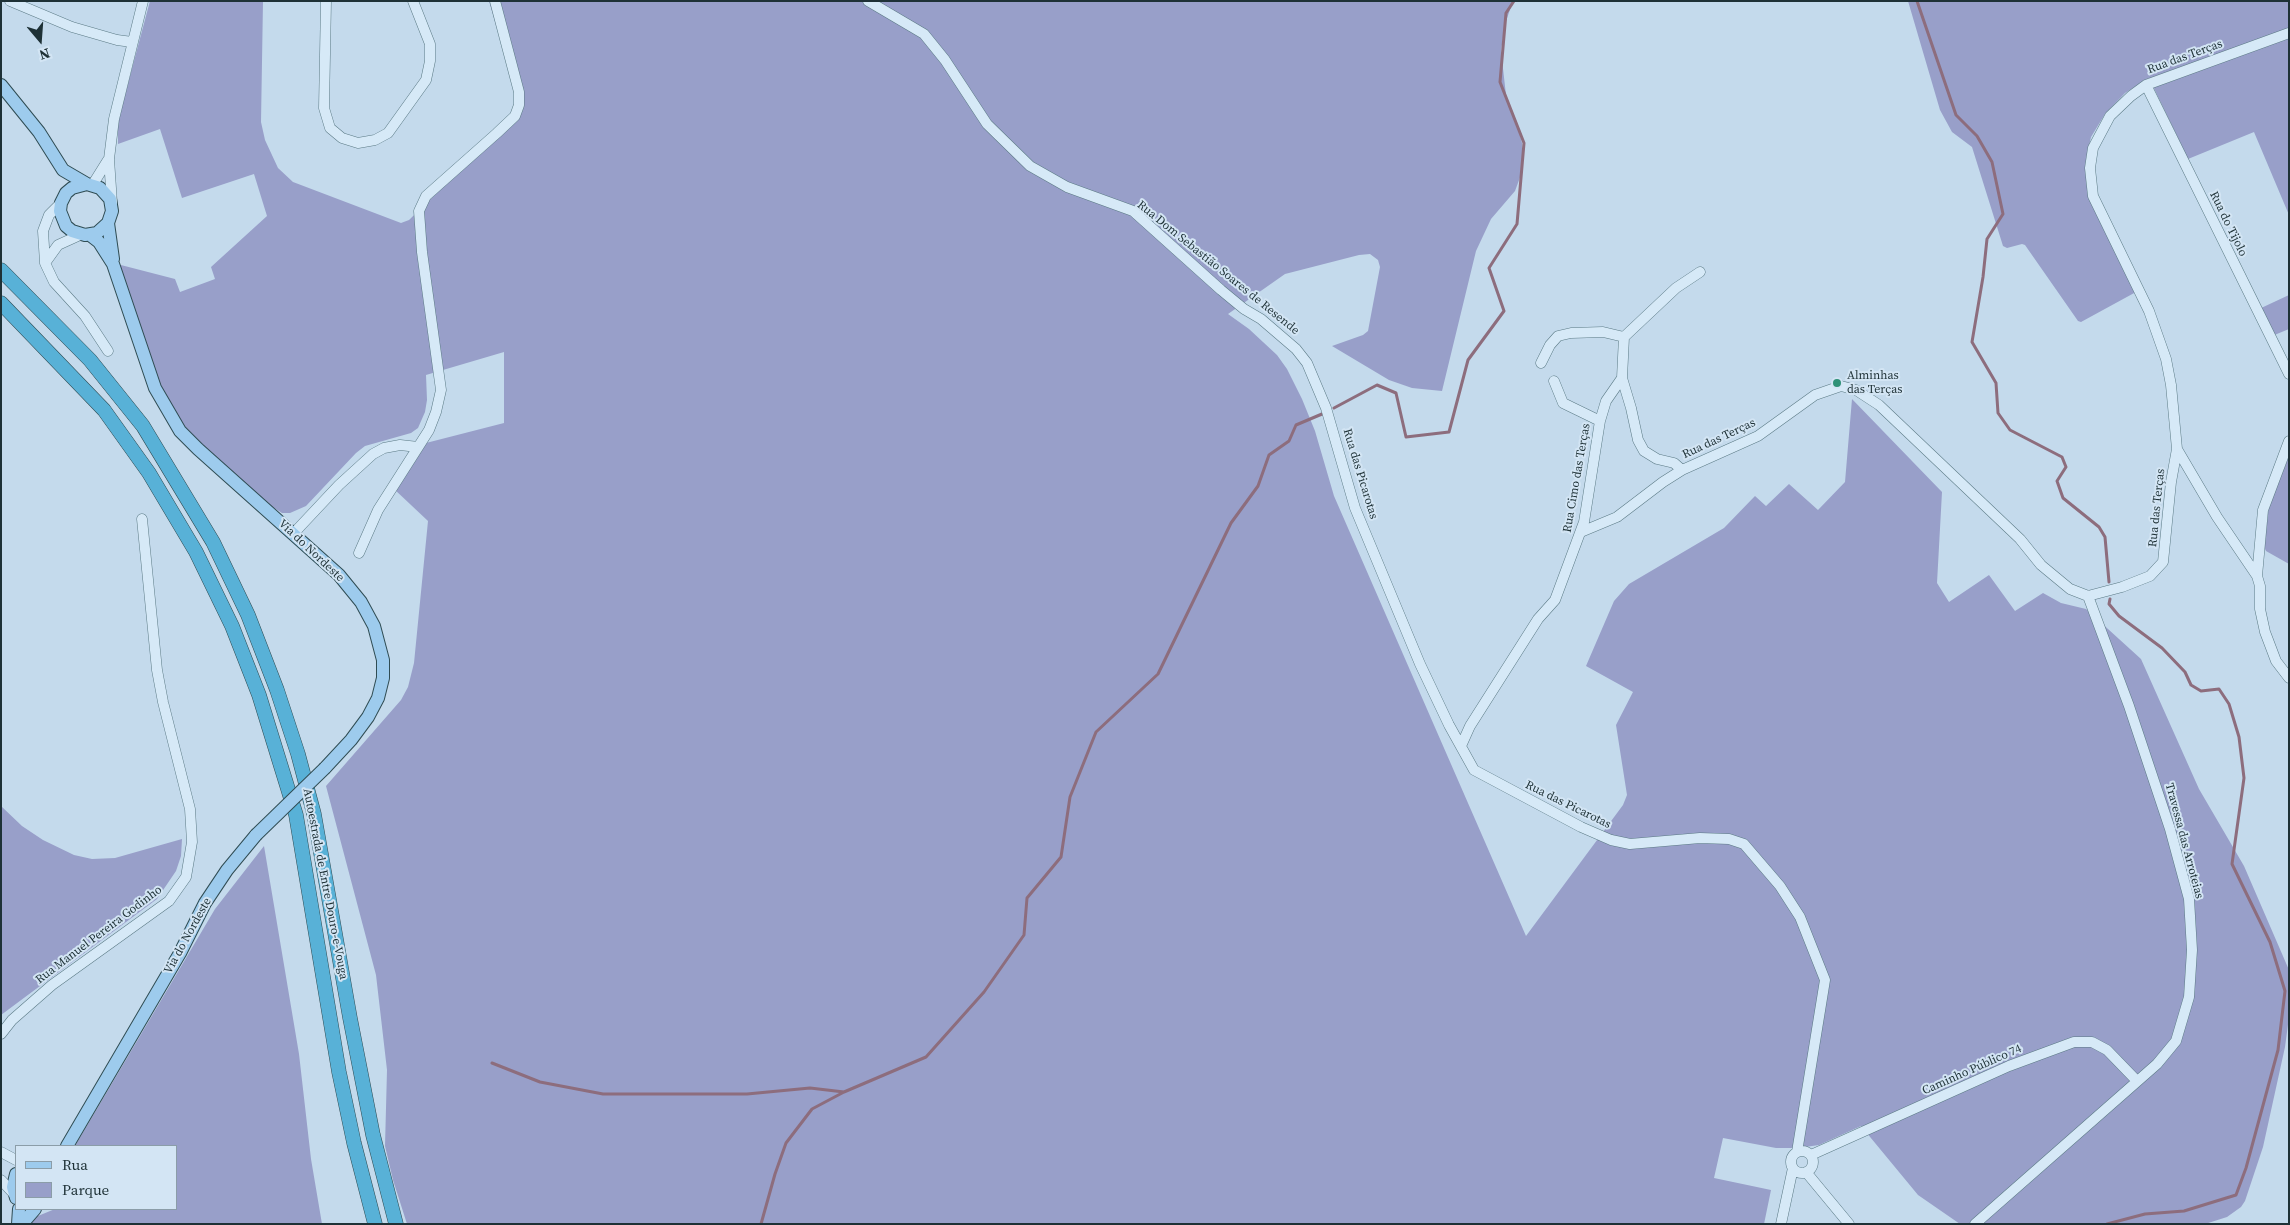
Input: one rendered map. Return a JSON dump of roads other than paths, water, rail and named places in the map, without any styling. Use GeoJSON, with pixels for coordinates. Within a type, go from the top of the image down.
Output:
{"type":"FeatureCollection","features":[{"type":"Feature","properties":{"kind":"highway","name":"Autoestrada de Entre Douro-e-Vouga"},"geometry":{"type":"LineString","coordinates":[[1,270],[90,360],[142,426],[213,542],[248,615],[277,690],[298,754],[314,814],[368,1110],[396,1224]]}},
{"type":"Feature","properties":{"kind":"highway","name":"Autoestrada de Entre Douro-e-Vouga"},"geometry":{"type":"LineString","coordinates":[[1,303],[104,410],[149,473],[187,536],[232,626],[259,695],[296,815],[339,1072],[354,1142],[375,1224]]}},
{"type":"Feature","properties":{"kind":"main road"},"geometry":{"type":"LineString","coordinates":[[1,85],[38,132],[63,170],[106,193],[112,207],[108,223],[97,233],[85,235],[72,231],[62,219],[61,175],[55,158]]}},
{"type":"Feature","properties":{"kind":"main road"},"geometry":{"type":"LineString","coordinates":[[62,201],[72,188],[90,184]]}},
{"type":"Feature","properties":{"kind":"main road","name":"Via do Nordeste"},"geometry":{"type":"LineString","coordinates":[[66,1145],[180,953],[205,903],[227,870],[256,835],[351,740],[368,717],[378,698],[383,678],[383,652],[374,626],[361,602],[339,575],[198,449],[180,431],[167,411],[155,388],[113,264],[108,223]]}},
{"type":"Feature","properties":{"kind":"main road","name":"Via do Nordeste"},"geometry":{"type":"LineString","coordinates":[[85,235],[99,242],[113,264]]}},
{"type":"Feature","properties":{"kind":"main road"},"geometry":{"type":"LineString","coordinates":[[15,1178],[13,1187],[15,1196]]}},
{"type":"Feature","properties":{"kind":"main road"},"geometry":{"type":"LineString","coordinates":[[19,1210],[20,1224]]}},
{"type":"Feature","properties":{"kind":"main road"},"geometry":{"type":"LineString","coordinates":[[20,1224],[34,1210]]}},
{"type":"Feature","properties":{"kind":"street"},"geometry":{"type":"LineString","coordinates":[[10,1],[72,27],[117,40],[132,42]]}},
{"type":"Feature","properties":{"kind":"street"},"geometry":{"type":"LineString","coordinates":[[112,207],[109,160],[114,119],[143,1]]}},
{"type":"Feature","properties":{"kind":"street"},"geometry":{"type":"LineString","coordinates":[[326,1],[324,108],[330,128],[342,138],[358,143],[375,140],[388,132],[426,80],[430,61],[430,44],[413,1]]}},
{"type":"Feature","properties":{"kind":"street"},"geometry":{"type":"LineString","coordinates":[[359,553],[378,510],[429,430],[436,412],[441,390],[422,252],[419,211],[426,196],[497,133],[514,116],[519,105],[519,92],[495,1]]}},
{"type":"Feature","properties":{"kind":"street","name":"Rua Dom Sebastião Soares de Resende"},"geometry":{"type":"LineString","coordinates":[[868,1],[924,34],[945,60],[987,124],[1030,166],[1067,187],[1133,211],[1221,290],[1244,309],[1261,319],[1296,348],[1307,364],[1326,408]]}},
{"type":"Feature","properties":{"kind":"street","name":"Rua das Terças"},"geometry":{"type":"LineString","coordinates":[[1581,532],[1617,516],[1682,470],[1758,436],[1815,395],[1841,386],[1856,390],[1879,405],[2020,539],[2056,580],[2070,589],[2088,596],[2122,587],[2150,576],[2163,562],[2171,482],[2177,449],[2166,359],[2149,311],[2093,196],[2090,168],[2093,148],[2110,116],[2146,85],[2289,33]]}},
{"type":"Feature","properties":{"kind":"street","name":"Rua do Tijolo"},"geometry":{"type":"LineString","coordinates":[[2146,85],[2289,374]]}},
{"type":"Feature","properties":{"kind":"street"},"geometry":{"type":"LineString","coordinates":[[90,184],[109,160]]}},
{"type":"Feature","properties":{"kind":"street"},"geometry":{"type":"LineString","coordinates":[[62,201],[49,215],[43,230],[45,263],[54,282],[85,316],[108,352]]}},
{"type":"Feature","properties":{"kind":"street"},"geometry":{"type":"LineString","coordinates":[[45,263],[58,246],[85,235]]}},
{"type":"Feature","properties":{"kind":"street"},"geometry":{"type":"LineString","coordinates":[[1682,470],[1674,463],[1657,459],[1644,451],[1638,440],[1622,378],[1624,337],[1676,288],[1700,272]]}},
{"type":"Feature","properties":{"kind":"street"},"geometry":{"type":"LineString","coordinates":[[1541,363],[1550,345],[1558,336],[1571,333],[1603,332],[1624,337]]}},
{"type":"Feature","properties":{"kind":"street","name":"Rua Cimo das Terças"},"geometry":{"type":"LineString","coordinates":[[1461,746],[1470,726],[1538,619],[1555,600],[1581,532],[1600,421],[1606,401],[1622,378]]}},
{"type":"Feature","properties":{"kind":"street"},"geometry":{"type":"LineString","coordinates":[[1554,381],[1562,403],[1600,421]]}},
{"type":"Feature","properties":{"kind":"street","name":"Rua das Picarotas"},"geometry":{"type":"LineString","coordinates":[[1326,408],[1354,508],[1420,664],[1474,770],[1581,827],[1611,840],[1630,844],[1700,838],[1729,839],[1744,844],[1780,886],[1800,917],[1825,980],[1814,1061],[1797,1152]]}},
{"type":"Feature","properties":{"kind":"street"},"geometry":{"type":"LineString","coordinates":[[2257,576],[2263,510],[2289,441]]}},
{"type":"Feature","properties":{"kind":"street"},"geometry":{"type":"LineString","coordinates":[[293,534],[373,454],[392,446],[418,447]]}},
{"type":"Feature","properties":{"kind":"street"},"geometry":{"type":"LineString","coordinates":[[2177,449],[2217,517],[2257,576],[2260,586],[2260,609],[2265,632],[2276,661],[2289,678]]}},
{"type":"Feature","properties":{"kind":"street","name":"Rua Manuel Pereira Godinho"},"geometry":{"type":"LineString","coordinates":[[1,1034],[12,1020],[52,985],[169,901],[186,877],[192,842],[190,809],[161,694],[142,519]]}},
{"type":"Feature","properties":{"kind":"street","name":"Travessa das Arroteias"},"geometry":{"type":"LineString","coordinates":[[1975,1224],[2136,1080],[2157,1064],[2176,1041],[2189,997],[2192,950],[2189,900],[2167,820],[2129,706],[2088,596]]}},
{"type":"Feature","properties":{"kind":"street","name":"Caminho Público 74"},"geometry":{"type":"LineString","coordinates":[[1811,1155],[2009,1066],[2074,1042],[2092,1042],[2107,1050],[2136,1080]]}},
{"type":"Feature","properties":{"kind":"street"},"geometry":{"type":"LineString","coordinates":[[1782,1224],[1792,1168],[1791,1159],[1797,1152],[1805,1151],[1811,1155],[1813,1165],[1806,1172],[1799,1173],[1792,1168]]}},
{"type":"Feature","properties":{"kind":"street"},"geometry":{"type":"LineString","coordinates":[[1,1152],[15,1159]]}},
{"type":"Feature","properties":{"kind":"street"},"geometry":{"type":"LineString","coordinates":[[1806,1172],[1849,1224]]}},
{"type":"Feature","properties":{"kind":"street"},"geometry":{"type":"LineString","coordinates":[[1,1180],[15,1196]]}},
{"type":"Feature","properties":{"kind":"waterway"},"geometry":{"type":"LineString","coordinates":[[1334,408],[1377,385],[1396,393],[1406,437],[1449,432],[1468,360],[1504,311],[1489,268],[1517,224],[1524,143],[1500,82],[1506,13],[1514,1]]}},
{"type":"Feature","properties":{"kind":"waterway"},"geometry":{"type":"LineString","coordinates":[[1917,1],[1956,115],[1977,136],[1992,162],[2003,214],[1987,239],[1983,277],[1972,342],[1996,383],[1998,413],[2010,430],[2062,457],[2066,467],[2057,481],[2063,498],[2099,527],[2105,537],[2109,582]]}},
{"type":"Feature","properties":{"kind":"waterway"},"geometry":{"type":"LineString","coordinates":[[761,1224],[786,1143],[812,1109],[844,1092],[926,1057],[984,992],[1024,935],[1027,898],[1061,857],[1070,797],[1096,732],[1158,674],[1231,523],[1258,486],[1269,455],[1289,441],[1296,425],[1322,414]]}},
{"type":"Feature","properties":{"kind":"waterway"},"geometry":{"type":"LineString","coordinates":[[2107,1224],[2145,1214],[2184,1211],[2236,1195],[2246,1168],[2278,1050],[2285,991],[2270,942],[2232,864],[2244,778],[2239,737],[2229,704],[2219,689],[2201,691],[2191,685],[2185,672],[2162,648],[2119,616],[2109,604],[2110,599]]}},
{"type":"Feature","properties":{"kind":"waterway"},"geometry":{"type":"LineString","coordinates":[[492,1063],[540,1082],[603,1094],[747,1094],[810,1088],[844,1092]]}},
{"type":"Feature","properties":{"kind":"place","name":"Alminhas das Terças"},"geometry":{"type":"Point","coordinates":[1837,383]}}]}
